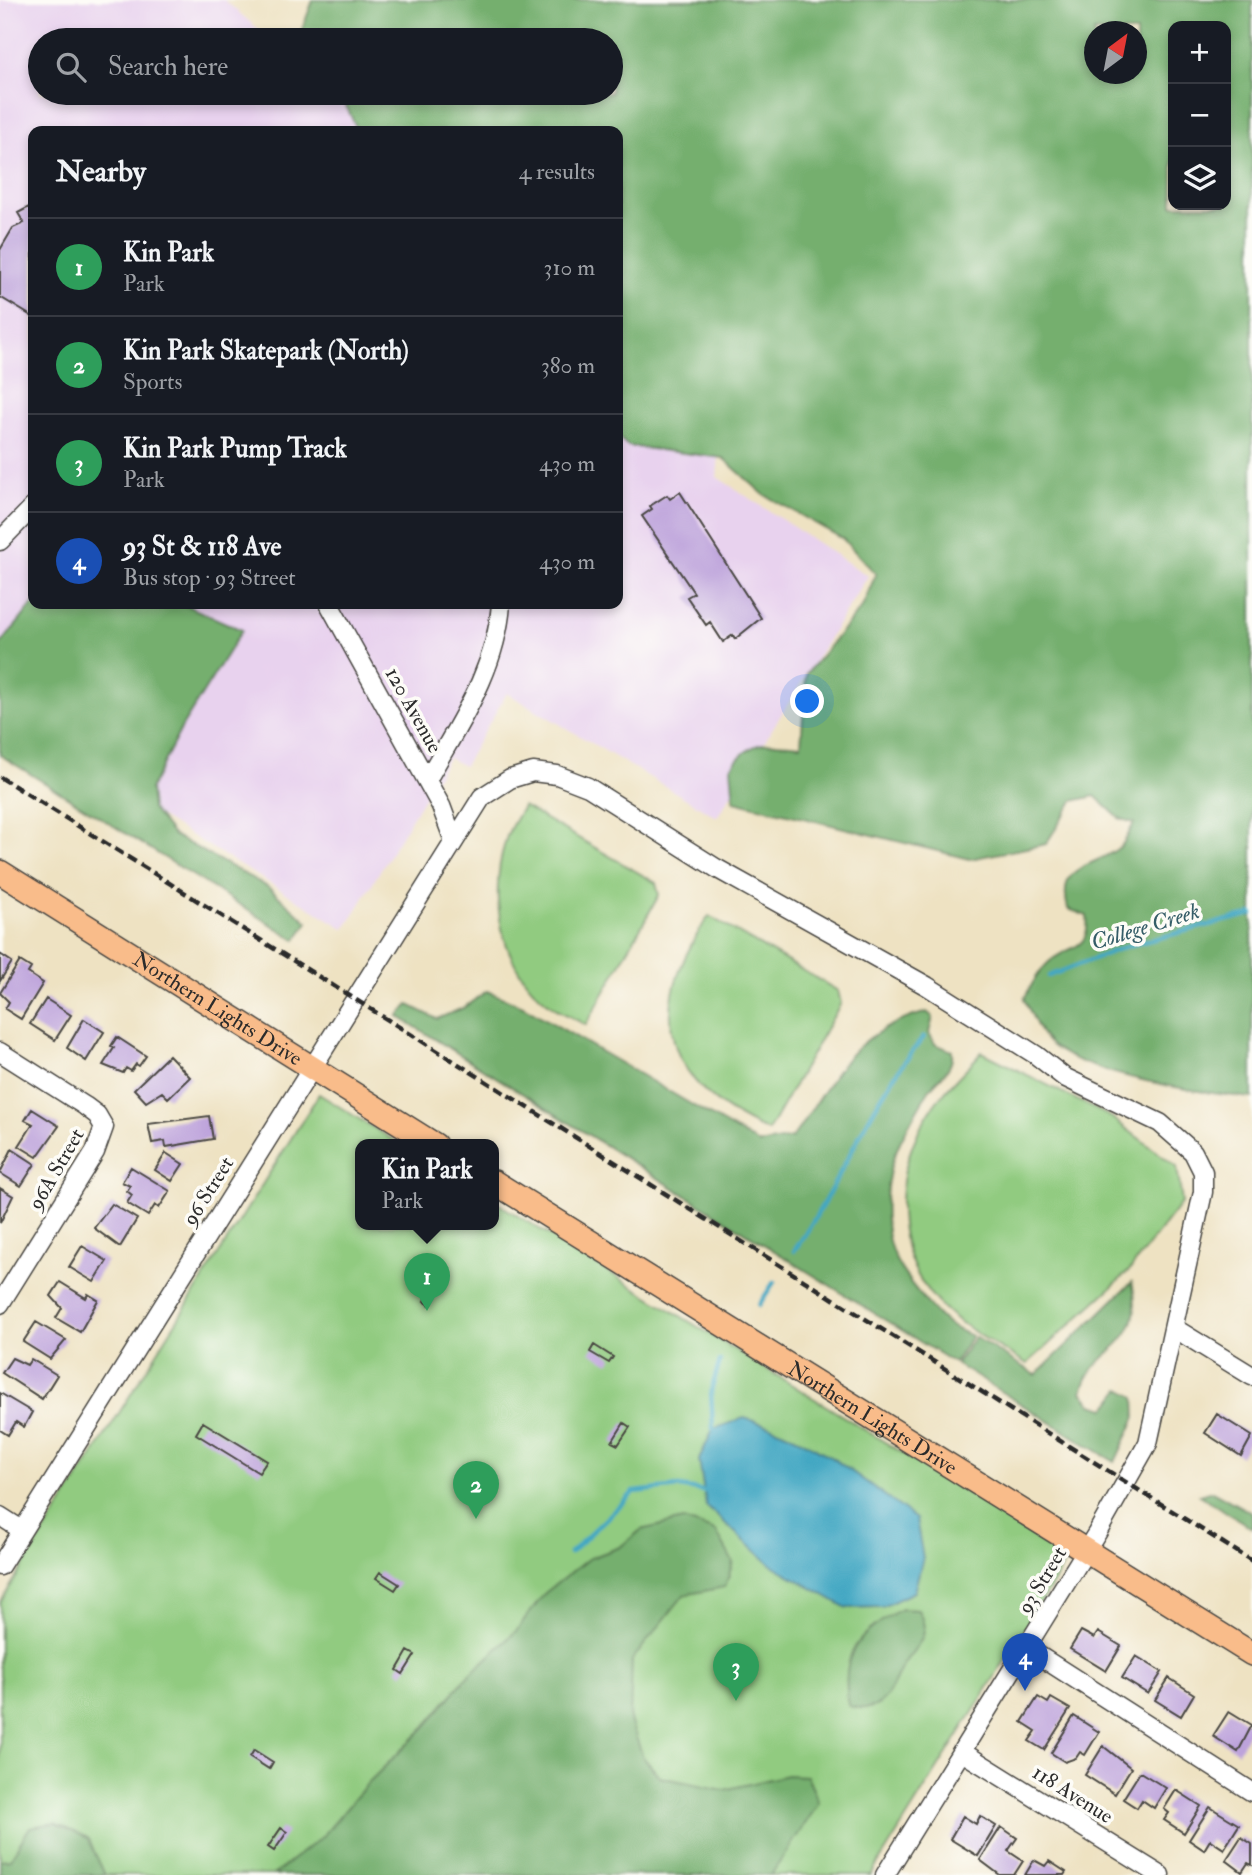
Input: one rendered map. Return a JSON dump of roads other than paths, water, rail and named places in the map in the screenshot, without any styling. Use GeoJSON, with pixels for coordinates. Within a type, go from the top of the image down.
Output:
{"type":"FeatureCollection","features":[{"type":"Feature","properties":{"kind":"main road","name":"Northern Lights Drive"},"geometry":{"type":"LineString","coordinates":[[0,872],[426,1139]]}},
{"type":"Feature","properties":{"kind":"main road","name":"Northern Lights Drive"},"geometry":{"type":"LineString","coordinates":[[499,1185],[1252,1654]]}},
{"type":"Feature","properties":{"kind":"street"},"geometry":{"type":"LineString","coordinates":[[0,541],[28,512]]}},
{"type":"Feature","properties":{"kind":"street","name":"120 Avenue"},"geometry":{"type":"LineString","coordinates":[[332,609],[427,780],[454,841]]}},
{"type":"Feature","properties":{"kind":"street"},"geometry":{"type":"LineString","coordinates":[[427,780],[483,681],[493,654],[500,609]]}},
{"type":"Feature","properties":{"kind":"street","name":"93 Street"},"geometry":{"type":"LineString","coordinates":[[454,841],[482,797],[510,779],[533,772],[556,775],[588,787],[716,868],[928,986],[1036,1055],[1064,1077],[1160,1123],[1193,1152],[1203,1172],[1203,1192],[1148,1443],[1087,1550],[885,1875]]}},
{"type":"Feature","properties":{"kind":"street","name":"96 Street"},"geometry":{"type":"LineString","coordinates":[[0,1566],[454,841]]}},
{"type":"Feature","properties":{"kind":"street","name":"96A Street"},"geometry":{"type":"LineString","coordinates":[[0,1052],[85,1106],[97,1115],[104,1127],[95,1152],[0,1304]]}},
{"type":"Feature","properties":{"kind":"street"},"geometry":{"type":"LineString","coordinates":[[1174,1328],[1252,1376]]}},
{"type":"Feature","properties":{"kind":"street"},"geometry":{"type":"LineString","coordinates":[[0,1516],[22,1530]]}},
{"type":"Feature","properties":{"kind":"street"},"geometry":{"type":"LineString","coordinates":[[1027,1648],[1252,1792]]}},
{"type":"Feature","properties":{"kind":"street","name":"118 Avenue"},"geometry":{"type":"LineString","coordinates":[[962,1752],[1160,1875]]}},
{"type":"Feature","properties":{"kind":"water"},"geometry":{"type":"Polygon","coordinates":[[[744,1418],[792,1435],[814,1447],[855,1473],[916,1519],[923,1558],[914,1592],[882,1607],[847,1608],[770,1564],[706,1506],[699,1460],[713,1429],[744,1418]]]}},
{"type":"Feature","properties":{"kind":"waterway","name":"College Creek"},"geometry":{"type":"LineString","coordinates":[[1049,976],[1127,946],[1252,914]]}},
{"type":"Feature","properties":{"kind":"waterway"},"geometry":{"type":"LineString","coordinates":[[794,1251],[827,1197],[871,1115],[924,1037]]}},
{"type":"Feature","properties":{"kind":"waterway"},"geometry":{"type":"LineString","coordinates":[[759,1305],[774,1282]]}},
{"type":"Feature","properties":{"kind":"waterway"},"geometry":{"type":"LineString","coordinates":[[713,1429],[711,1391],[720,1361]]}},
{"type":"Feature","properties":{"kind":"waterway"},"geometry":{"type":"LineString","coordinates":[[570,1553],[634,1492],[679,1487],[704,1491]]}},
{"type":"Feature","properties":{"kind":"railway"},"geometry":{"type":"LineString","coordinates":[[0,777],[1252,1561]]}},
{"type":"Feature","properties":{"kind":"place","name":"Kin Park"},"geometry":{"type":"Point","coordinates":[427,1311]}},
{"type":"Feature","properties":{"kind":"place","name":"Kin Park Skatepark (North)"},"geometry":{"type":"Point","coordinates":[476,1519]}},
{"type":"Feature","properties":{"kind":"place","name":"93 St & 118 Ave"},"geometry":{"type":"Point","coordinates":[1025,1691]}},
{"type":"Feature","properties":{"kind":"place","name":"Kin Park Pump Track"},"geometry":{"type":"Point","coordinates":[736,1701]}}]}
